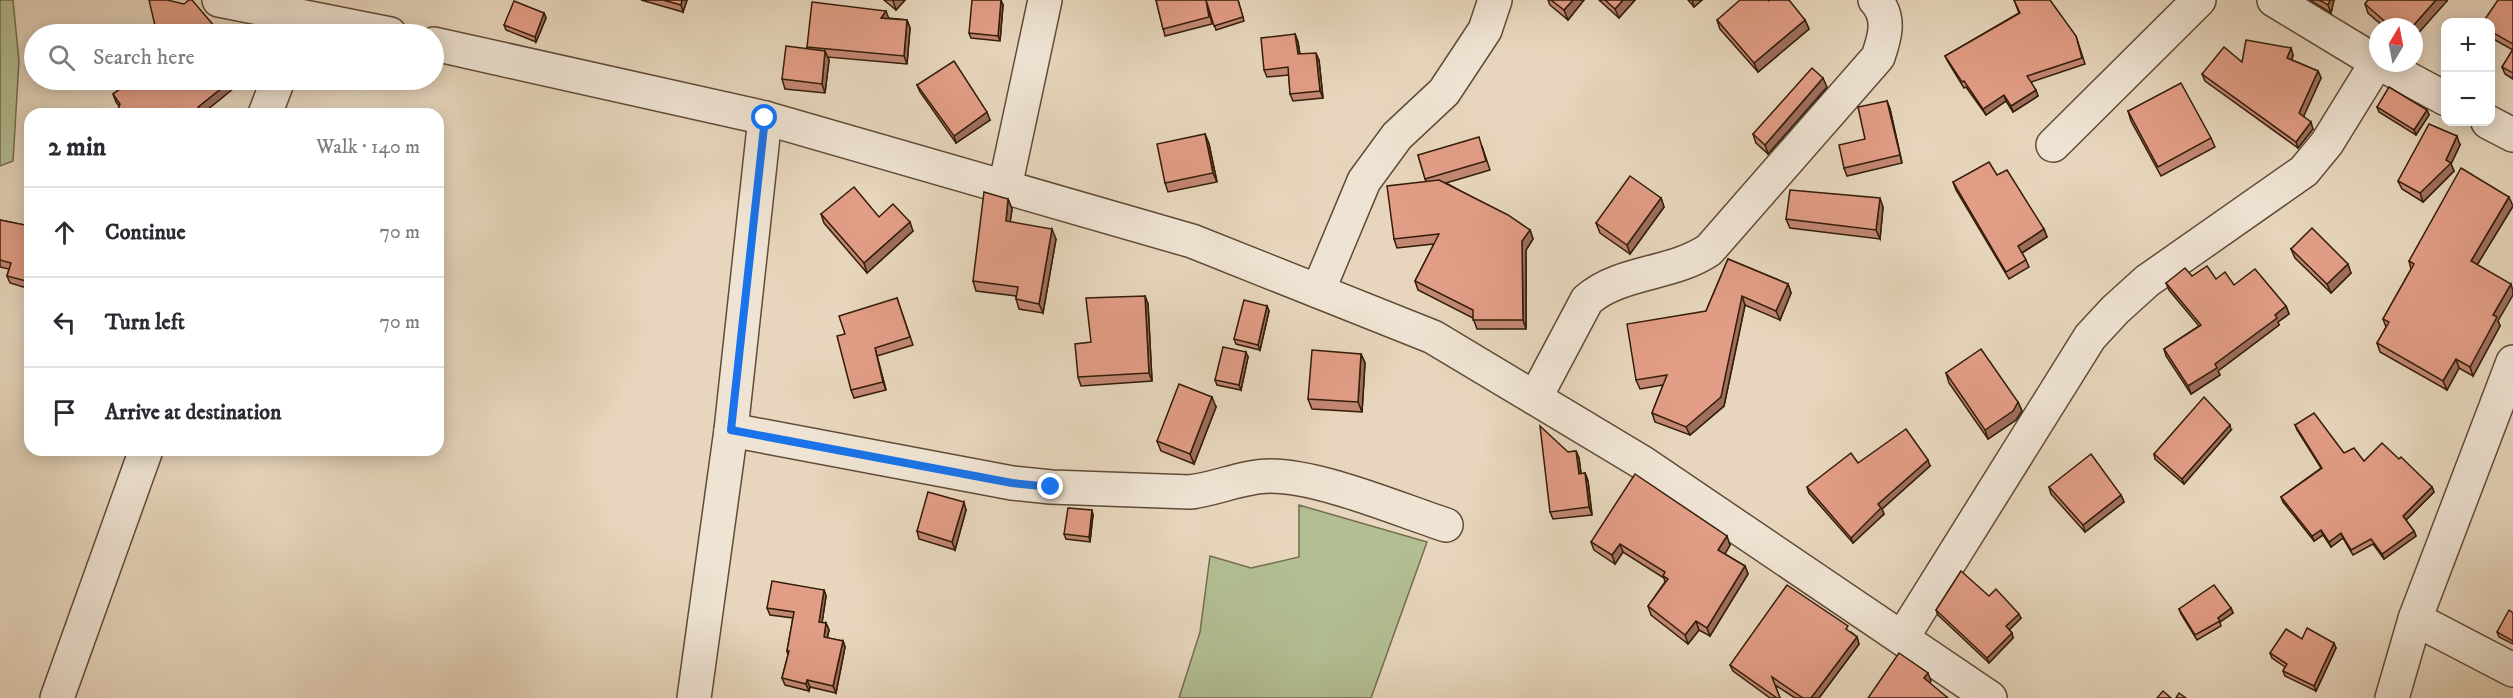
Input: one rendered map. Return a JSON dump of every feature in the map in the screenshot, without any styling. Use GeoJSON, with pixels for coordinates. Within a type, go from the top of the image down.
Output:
{"type":"FeatureCollection","features":[{"type":"Feature","properties":{"kind":"street"},"geometry":{"type":"LineString","coordinates":[[219,0],[340,24]]}},
{"type":"Feature","properties":{"kind":"street"},"geometry":{"type":"LineString","coordinates":[[1005,187],[1045,0]]}},
{"type":"Feature","properties":{"kind":"street"},"geometry":{"type":"LineString","coordinates":[[1318,291],[1364,181],[1397,136],[1444,92],[1485,30],[1495,0]]}},
{"type":"Feature","properties":{"kind":"street"},"geometry":{"type":"LineString","coordinates":[[1534,398],[1587,300],[1599,289],[1682,266],[1709,250],[1878,57],[1885,37],[1886,19],[1875,0]]}},
{"type":"Feature","properties":{"kind":"street"},"geometry":{"type":"LineString","coordinates":[[2160,0],[2176,5],[2198,1]]}},
{"type":"Feature","properties":{"kind":"street"},"geometry":{"type":"LineString","coordinates":[[2274,0],[2369,58]]}},
{"type":"Feature","properties":{"kind":"street"},"geometry":{"type":"LineString","coordinates":[[2053,145],[2198,1]]}},
{"type":"Feature","properties":{"kind":"street"},"geometry":{"type":"LineString","coordinates":[[444,46],[765,118],[1192,241],[1433,337],[1643,463],[1990,698]]}},
{"type":"Feature","properties":{"kind":"street"},"geometry":{"type":"LineString","coordinates":[[1902,638],[2090,337],[2147,281],[2304,171],[2327,143],[2372,72]]}},
{"type":"Feature","properties":{"kind":"street"},"geometry":{"type":"LineString","coordinates":[[2395,72],[2441,97]]}},
{"type":"Feature","properties":{"kind":"street"},"geometry":{"type":"LineString","coordinates":[[267,108],[274,90]]}},
{"type":"Feature","properties":{"kind":"street"},"geometry":{"type":"LineString","coordinates":[[694,698],[731,430],[765,118]]}},
{"type":"Feature","properties":{"kind":"street"},"geometry":{"type":"LineString","coordinates":[[2495,126],[2513,135]]}},
{"type":"Feature","properties":{"kind":"street"},"geometry":{"type":"LineString","coordinates":[[2392,698],[2415,619],[2513,362]]}},
{"type":"Feature","properties":{"kind":"street"},"geometry":{"type":"LineString","coordinates":[[731,430],[1012,483],[1051,487],[1190,492],[1212,489],[1250,478],[1290,477],[1316,483],[1446,525]]}},
{"type":"Feature","properties":{"kind":"street"},"geometry":{"type":"LineString","coordinates":[[57,698],[144,456]]}},
{"type":"Feature","properties":{"kind":"street"},"geometry":{"type":"LineString","coordinates":[[2415,619],[2513,670]]}},
{"type":"Feature","properties":{"kind":"green space"},"geometry":{"type":"Polygon","coordinates":[[[0,0],[13,0],[19,61],[13,161],[0,166],[0,0]]]}},
{"type":"Feature","properties":{"kind":"green space"},"geometry":{"type":"Polygon","coordinates":[[[1299,505],[1427,542],[1371,698],[1179,698],[1200,632],[1210,556],[1251,568],[1299,557],[1299,505]]]}},
{"type":"Feature","properties":{"kind":"building"},"geometry":{"type":"Polygon","coordinates":[[[149,0],[167,0],[184,4],[192,0],[212,24],[155,24],[149,0]]]}},
{"type":"Feature","properties":{"kind":"building"},"geometry":{"type":"Polygon","coordinates":[[[663,0],[682,0],[681,5],[663,0]]]}},
{"type":"Feature","properties":{"kind":"building"},"geometry":{"type":"Polygon","coordinates":[[[972,0],[1001,0],[998,36],[969,33],[972,0]]]}},
{"type":"Feature","properties":{"kind":"building"},"geometry":{"type":"Polygon","coordinates":[[[1156,0],[1206,0],[1209,17],[1163,29],[1156,0]]]}},
{"type":"Feature","properties":{"kind":"building"},"geometry":{"type":"Polygon","coordinates":[[[1206,0],[1238,0],[1243,17],[1214,26],[1206,0]]]}},
{"type":"Feature","properties":{"kind":"building"},"geometry":{"type":"Polygon","coordinates":[[[1551,0],[1573,0],[1564,10],[1551,0]]]}},
{"type":"Feature","properties":{"kind":"building"},"geometry":{"type":"Polygon","coordinates":[[[1605,0],[1623,0],[1615,9],[1605,0]]]}},
{"type":"Feature","properties":{"kind":"building"},"geometry":{"type":"Polygon","coordinates":[[[1740,0],[1789,0],[1805,20],[1754,63],[1717,20],[1740,0]]]}},
{"type":"Feature","properties":{"kind":"building"},"geometry":{"type":"Polygon","coordinates":[[[2014,0],[2050,0],[2076,36],[2082,58],[2027,76],[2036,90],[2011,106],[2004,95],[1983,109],[1945,56],[2020,13],[2014,0]]]}},
{"type":"Feature","properties":{"kind":"building"},"geometry":{"type":"Polygon","coordinates":[[[2319,0],[2330,0],[2328,5],[2319,0]]]}},
{"type":"Feature","properties":{"kind":"building"},"geometry":{"type":"Polygon","coordinates":[[[2368,0],[2436,0],[2420,18],[2381,18],[2365,4],[2368,0]]]}},
{"type":"Feature","properties":{"kind":"building"},"geometry":{"type":"Polygon","coordinates":[[[2498,0],[2513,0],[2513,44],[2495,34],[2495,18],[2486,18],[2498,0]]]}},
{"type":"Feature","properties":{"kind":"building"},"geometry":{"type":"Polygon","coordinates":[[[514,1],[544,13],[535,37],[504,25],[514,1]]]}},
{"type":"Feature","properties":{"kind":"building"},"geometry":{"type":"Polygon","coordinates":[[[812,2],[886,11],[881,18],[907,20],[904,56],[807,47],[812,2]]]}},
{"type":"Feature","properties":{"kind":"building"},"geometry":{"type":"Polygon","coordinates":[[[1295,34],[1298,54],[1316,53],[1320,91],[1290,94],[1288,67],[1264,70],[1261,38],[1295,34]]]}},
{"type":"Feature","properties":{"kind":"building"},"geometry":{"type":"Polygon","coordinates":[[[2246,40],[2291,48],[2287,58],[2318,71],[2299,113],[2311,122],[2296,142],[2202,74],[2224,47],[2242,62],[2246,40]]]}},
{"type":"Feature","properties":{"kind":"building"},"geometry":{"type":"Polygon","coordinates":[[[786,46],[825,51],[822,84],[782,79],[786,46]]]}},
{"type":"Feature","properties":{"kind":"building"},"geometry":{"type":"Polygon","coordinates":[[[2513,49],[2513,73],[2502,67],[2513,49]]]}},
{"type":"Feature","properties":{"kind":"building"},"geometry":{"type":"Polygon","coordinates":[[[954,61],[987,112],[954,136],[917,85],[954,61]]]}},
{"type":"Feature","properties":{"kind":"building"},"geometry":{"type":"Polygon","coordinates":[[[1812,68],[1823,78],[1765,145],[1753,134],[1812,68]]]}},
{"type":"Feature","properties":{"kind":"building"},"geometry":{"type":"Polygon","coordinates":[[[2181,83],[2211,138],[2158,167],[2128,111],[2181,83]]]}},
{"type":"Feature","properties":{"kind":"building"},"geometry":{"type":"Polygon","coordinates":[[[2389,87],[2427,110],[2414,130],[2377,107],[2389,87]]]}},
{"type":"Feature","properties":{"kind":"building"},"geometry":{"type":"Polygon","coordinates":[[[119,90],[219,90],[199,108],[118,108],[120,104],[113,94],[119,90]]]}},
{"type":"Feature","properties":{"kind":"building"},"geometry":{"type":"Polygon","coordinates":[[[1887,101],[1900,155],[1844,168],[1839,145],[1865,139],[1858,107],[1887,101]]]}},
{"type":"Feature","properties":{"kind":"building"},"geometry":{"type":"Polygon","coordinates":[[[2429,124],[2457,136],[2446,160],[2451,163],[2420,193],[2398,181],[2429,124]]]}},
{"type":"Feature","properties":{"kind":"building"},"geometry":{"type":"Polygon","coordinates":[[[1205,134],[1213,173],[1165,183],[1157,144],[1205,134]]]}},
{"type":"Feature","properties":{"kind":"building"},"geometry":{"type":"Polygon","coordinates":[[[1479,137],[1486,161],[1425,179],[1418,155],[1479,137]]]}},
{"type":"Feature","properties":{"kind":"building"},"geometry":{"type":"Polygon","coordinates":[[[1989,162],[1997,175],[2007,170],[2044,229],[2018,246],[2026,260],[2006,272],[1953,182],[1989,162]]]}},
{"type":"Feature","properties":{"kind":"building"},"geometry":{"type":"Polygon","coordinates":[[[2461,168],[2509,197],[2471,261],[2511,284],[2493,315],[2497,317],[2470,367],[2456,359],[2443,381],[2377,343],[2389,322],[2383,319],[2414,264],[2409,261],[2461,168]]]}},
{"type":"Feature","properties":{"kind":"building"},"geometry":{"type":"Polygon","coordinates":[[[1630,176],[1661,198],[1627,245],[1596,223],[1630,176]]]}},
{"type":"Feature","properties":{"kind":"building"},"geometry":{"type":"Polygon","coordinates":[[[1439,180],[1508,215],[1530,230],[1522,241],[1523,320],[1473,320],[1473,310],[1415,281],[1439,234],[1394,239],[1387,186],[1439,180]]]}},
{"type":"Feature","properties":{"kind":"building"},"geometry":{"type":"Polygon","coordinates":[[[854,187],[879,217],[893,204],[910,222],[864,263],[821,214],[854,187]]]}},
{"type":"Feature","properties":{"kind":"building"},"geometry":{"type":"Polygon","coordinates":[[[1790,190],[1880,198],[1876,230],[1786,219],[1790,190]]]}},
{"type":"Feature","properties":{"kind":"building"},"geometry":{"type":"Polygon","coordinates":[[[984,192],[1008,199],[1006,221],[1052,229],[1039,304],[1016,299],[1018,287],[973,281],[984,192]]]}},
{"type":"Feature","properties":{"kind":"building"},"geometry":{"type":"Polygon","coordinates":[[[0,220],[24,225],[24,280],[7,276],[11,263],[0,260],[0,220]]]}},
{"type":"Feature","properties":{"kind":"building"},"geometry":{"type":"Polygon","coordinates":[[[2312,228],[2348,264],[2327,284],[2291,249],[2312,228]]]}},
{"type":"Feature","properties":{"kind":"building"},"geometry":{"type":"Polygon","coordinates":[[[1728,259],[1788,284],[1776,311],[1742,296],[1721,397],[1686,427],[1652,413],[1667,375],[1636,380],[1627,324],[1706,311],[1728,259]]]}},
{"type":"Feature","properties":{"kind":"building"},"geometry":{"type":"Polygon","coordinates":[[[2207,266],[2216,279],[2225,272],[2234,285],[2255,269],[2286,306],[2275,315],[2277,318],[2215,364],[2217,368],[2188,386],[2164,349],[2201,325],[2166,283],[2185,268],[2192,276],[2207,266]]]}},
{"type":"Feature","properties":{"kind":"building"},"geometry":{"type":"Polygon","coordinates":[[[1145,296],[1149,373],[1078,377],[1075,344],[1091,342],[1086,298],[1145,296]]]}},
{"type":"Feature","properties":{"kind":"building"},"geometry":{"type":"Polygon","coordinates":[[[897,298],[910,337],[875,348],[883,382],[851,390],[837,336],[845,334],[839,316],[897,298]]]}},
{"type":"Feature","properties":{"kind":"building"},"geometry":{"type":"Polygon","coordinates":[[[1244,300],[1267,306],[1258,345],[1234,339],[1244,300]]]}},
{"type":"Feature","properties":{"kind":"building"},"geometry":{"type":"Polygon","coordinates":[[[1223,347],[1246,352],[1239,385],[1215,380],[1223,347]]]}},
{"type":"Feature","properties":{"kind":"building"},"geometry":{"type":"Polygon","coordinates":[[[1981,349],[2018,402],[2013,411],[1985,430],[1946,373],[1981,349]]]}},
{"type":"Feature","properties":{"kind":"building"},"geometry":{"type":"Polygon","coordinates":[[[1312,350],[1361,354],[1358,402],[1308,399],[1312,350]]]}},
{"type":"Feature","properties":{"kind":"building"},"geometry":{"type":"Polygon","coordinates":[[[1179,384],[1212,397],[1190,454],[1157,441],[1179,384]]]}},
{"type":"Feature","properties":{"kind":"building"},"geometry":{"type":"Polygon","coordinates":[[[2204,397],[2230,425],[2182,479],[2154,454],[2204,397]]]}},
{"type":"Feature","properties":{"kind":"building"},"geometry":{"type":"Polygon","coordinates":[[[2314,413],[2344,453],[2354,448],[2364,461],[2382,443],[2399,459],[2401,457],[2432,487],[2403,516],[2414,531],[2382,554],[2371,539],[2351,550],[2341,533],[2329,542],[2321,530],[2312,536],[2281,497],[2322,468],[2295,425],[2314,413]]]}},
{"type":"Feature","properties":{"kind":"building"},"geometry":{"type":"Polygon","coordinates":[[[1540,426],[1568,452],[1576,451],[1579,474],[1585,473],[1589,507],[1550,512],[1540,426]]]}},
{"type":"Feature","properties":{"kind":"building"},"geometry":{"type":"Polygon","coordinates":[[[1906,429],[1928,460],[1878,504],[1881,508],[1851,538],[1807,487],[1851,453],[1858,463],[1906,429]]]}},
{"type":"Feature","properties":{"kind":"building"},"geometry":{"type":"Polygon","coordinates":[[[2091,454],[2121,495],[2083,525],[2049,487],[2091,454]]]}},
{"type":"Feature","properties":{"kind":"building"},"geometry":{"type":"Polygon","coordinates":[[[1635,474],[1727,536],[1718,550],[1745,566],[1707,628],[1696,621],[1685,635],[1648,606],[1668,579],[1663,576],[1665,572],[1620,544],[1612,555],[1591,542],[1635,474]]]}},
{"type":"Feature","properties":{"kind":"building"},"geometry":{"type":"Polygon","coordinates":[[[928,492],[964,502],[952,542],[917,531],[928,492]]]}},
{"type":"Feature","properties":{"kind":"building"},"geometry":{"type":"Polygon","coordinates":[[[1068,508],[1092,510],[1089,537],[1064,534],[1068,508]]]}},
{"type":"Feature","properties":{"kind":"building"},"geometry":{"type":"Polygon","coordinates":[[[1961,571],[1989,596],[1996,589],[2019,614],[2006,626],[2012,633],[1987,658],[1936,610],[1961,571]]]}},
{"type":"Feature","properties":{"kind":"building"},"geometry":{"type":"Polygon","coordinates":[[[772,581],[824,590],[819,622],[826,623],[824,637],[843,641],[833,686],[807,680],[806,684],[782,678],[789,651],[787,651],[794,612],[767,608],[772,581]]]}},
{"type":"Feature","properties":{"kind":"building"},"geometry":{"type":"Polygon","coordinates":[[[1787,585],[1848,626],[1846,629],[1857,637],[1811,698],[1803,698],[1772,677],[1780,698],[1777,698],[1730,665],[1787,585]]]}},
{"type":"Feature","properties":{"kind":"building"},"geometry":{"type":"Polygon","coordinates":[[[2214,585],[2231,608],[2218,618],[2220,621],[2195,635],[2179,609],[2214,585]]]}},
{"type":"Feature","properties":{"kind":"building"},"geometry":{"type":"Polygon","coordinates":[[[2509,610],[2513,613],[2513,641],[2497,632],[2509,610]]]}},
{"type":"Feature","properties":{"kind":"building"},"geometry":{"type":"Polygon","coordinates":[[[2307,628],[2334,643],[2314,686],[2283,671],[2287,664],[2270,653],[2286,629],[2302,639],[2307,628]]]}},
{"type":"Feature","properties":{"kind":"building"},"geometry":{"type":"Polygon","coordinates":[[[1899,653],[1928,673],[1924,678],[1948,698],[1868,698],[1899,653]]]}},
{"type":"Feature","properties":{"kind":"building"},"geometry":{"type":"Polygon","coordinates":[[[2163,691],[2171,698],[2157,698],[2163,691]]]}},
{"type":"Feature","properties":{"kind":"building"},"geometry":{"type":"Polygon","coordinates":[[[2179,693],[2186,698],[2176,698],[2179,693]]]}},
{"type":"Feature","properties":{"kind":"route"},"geometry":{"type":"LineString","coordinates":[[765,118],[731,430],[1012,483],[1051,487]]}}]}
